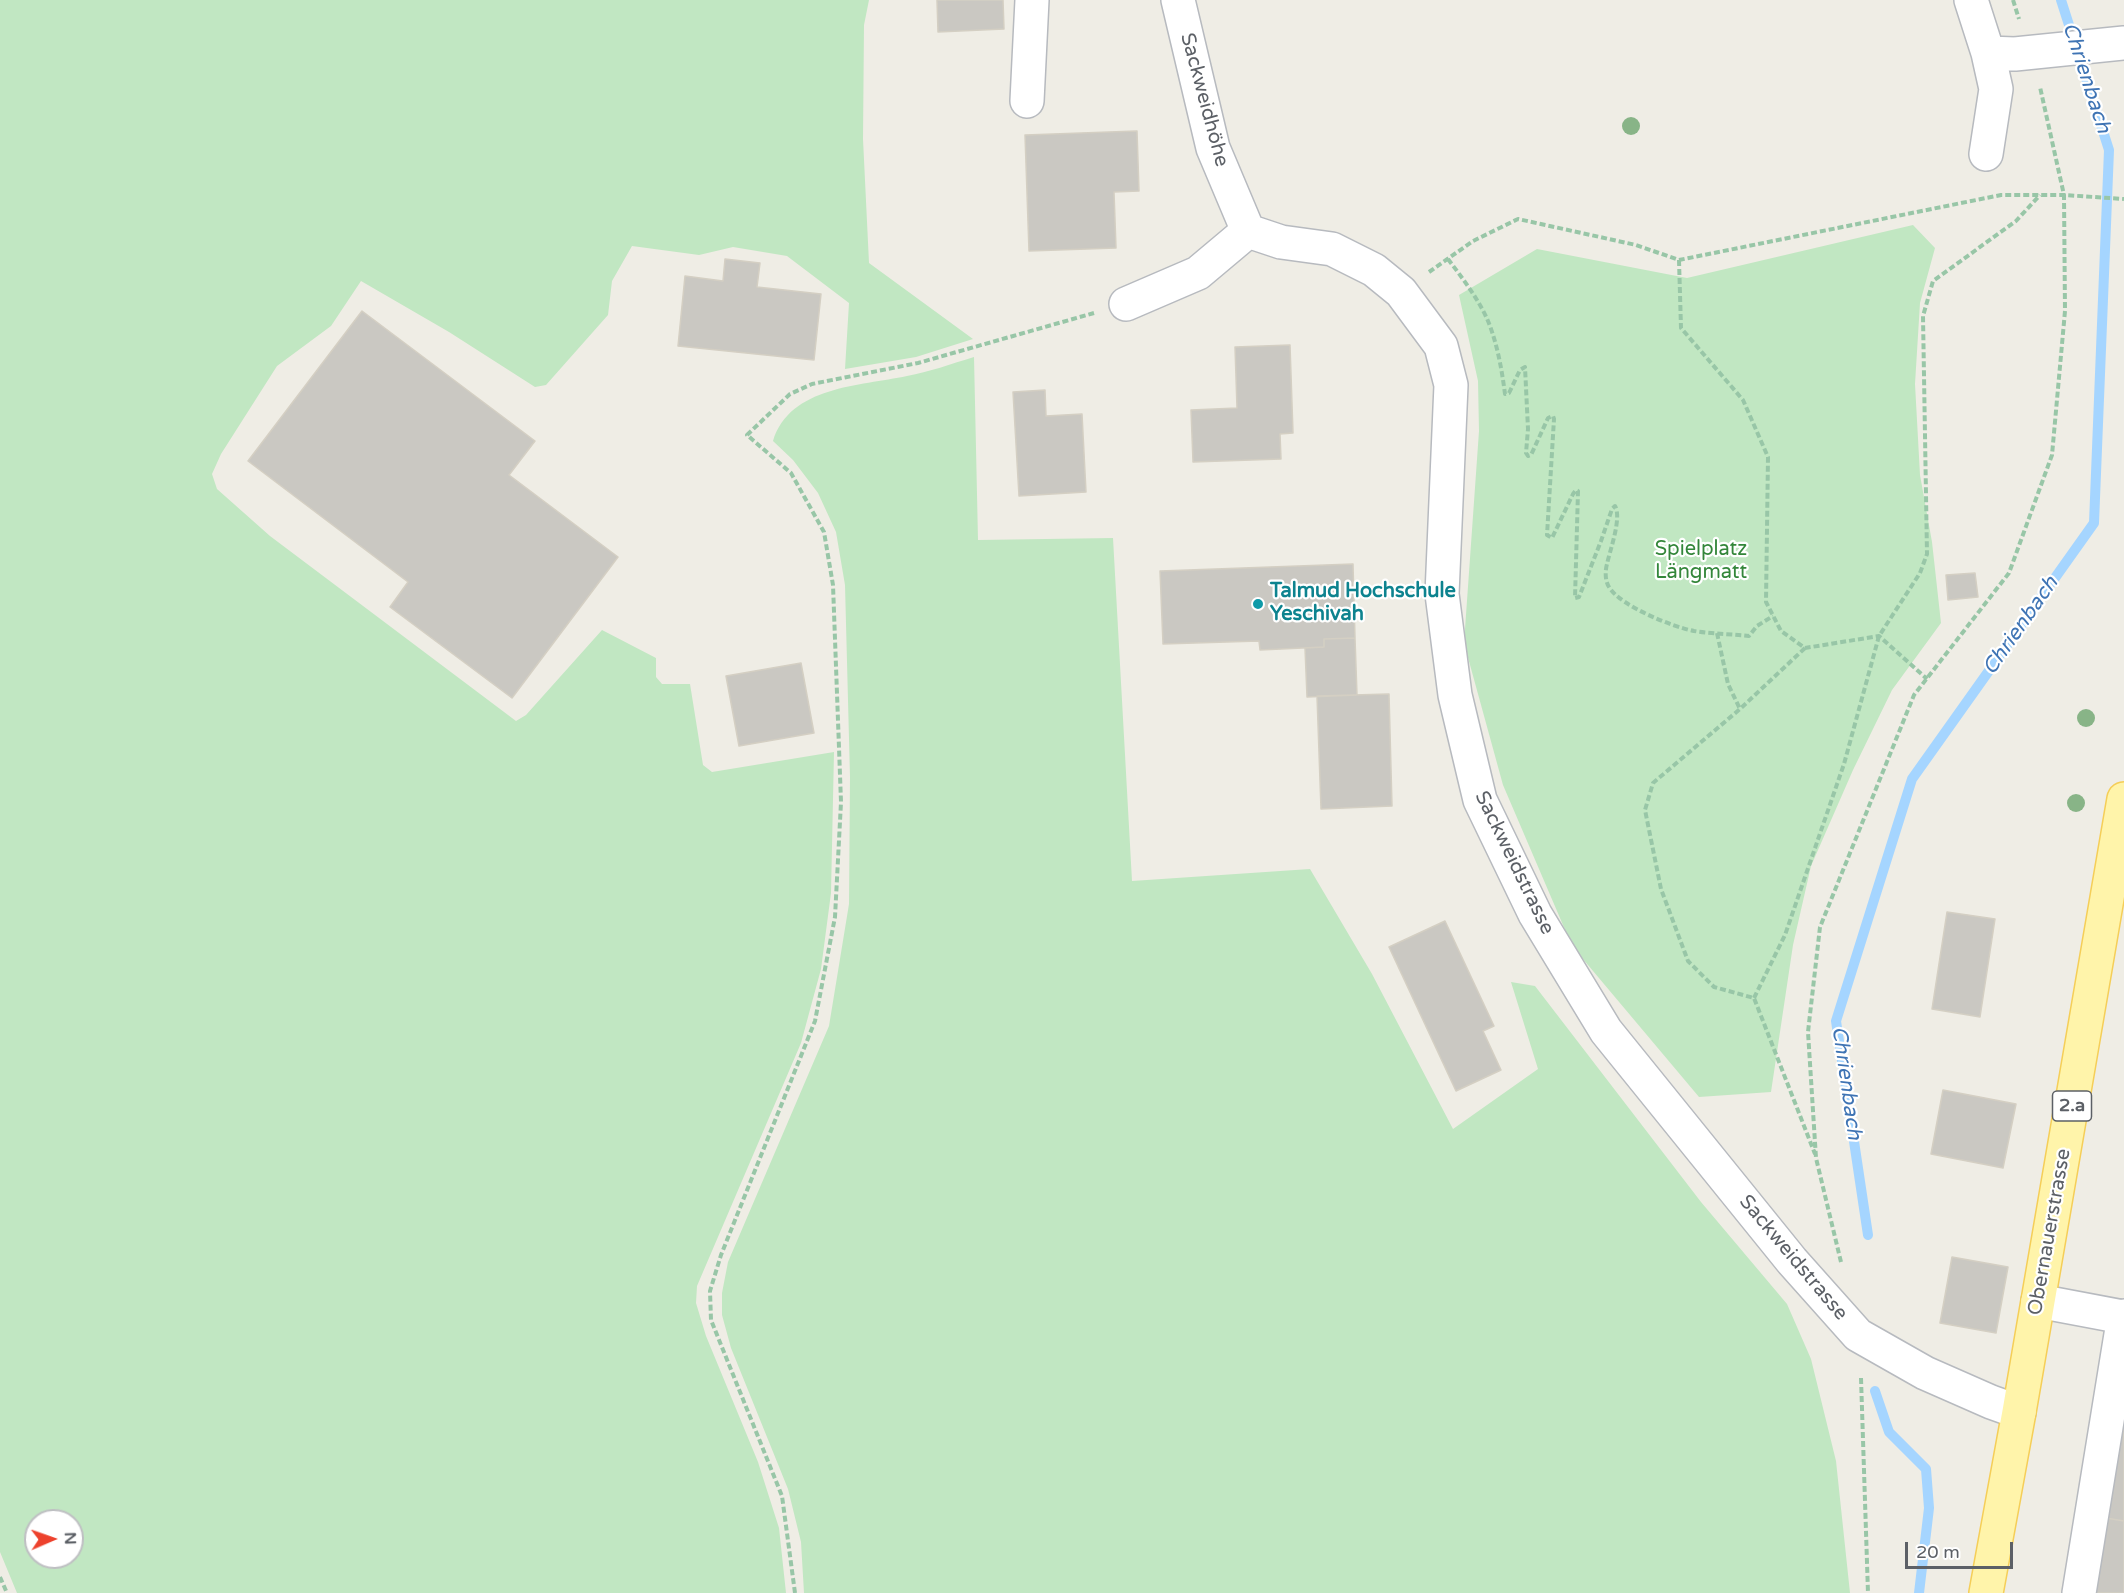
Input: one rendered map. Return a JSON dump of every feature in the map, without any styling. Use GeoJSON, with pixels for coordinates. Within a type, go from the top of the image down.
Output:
{"type":"FeatureCollection","features":[{"type":"Feature","properties":{"kind":"main road","name":"Obernauerstrasse"},"geometry":{"type":"LineString","coordinates":[[1986,1593],[2124,799]]}},
{"type":"Feature","properties":{"kind":"street"},"geometry":{"type":"LineString","coordinates":[[1027,101],[1032,0]]}},
{"type":"Feature","properties":{"kind":"street","name":"Sackweidhöhe"},"geometry":{"type":"LineString","coordinates":[[1178,0],[1213,148],[1248,231]]}},
{"type":"Feature","properties":{"kind":"street"},"geometry":{"type":"LineString","coordinates":[[1971,0],[1988,53],[1996,89],[1986,154]]}},
{"type":"Feature","properties":{"kind":"street"},"geometry":{"type":"LineString","coordinates":[[1988,53],[2015,54],[2124,43]]}},
{"type":"Feature","properties":{"kind":"street"},"geometry":{"type":"LineString","coordinates":[[1126,303],[1198,273],[1248,231]]}},
{"type":"Feature","properties":{"kind":"street","name":"Sackweidstrasse"},"geometry":{"type":"LineString","coordinates":[[1248,231],[1281,242],[1332,249],[1374,270],[1401,292],[1441,346],[1451,385],[1442,594],[1455,695],[1480,800],[1535,914],[1606,1031],[1792,1261],[1858,1335],[1924,1373],[2019,1412]]}},
{"type":"Feature","properties":{"kind":"street"},"geometry":{"type":"LineString","coordinates":[[2038,1302],[2124,1316],[2079,1593]]}},
{"type":"Feature","properties":{"kind":"path"},"geometry":{"type":"LineString","coordinates":[[2013,0],[2020,20]]}},
{"type":"Feature","properties":{"kind":"path"},"geometry":{"type":"LineString","coordinates":[[1816,1158],[1808,1032],[1820,927],[1914,695],[2009,573],[2052,455],[2065,311],[2064,195],[2039,82]]}},
{"type":"Feature","properties":{"kind":"path"},"geometry":{"type":"LineString","coordinates":[[1463,249],[1473,241],[1518,219],[1636,245],[1679,260],[2001,195],[2064,195],[2124,199]]}},
{"type":"Feature","properties":{"kind":"path"},"geometry":{"type":"LineString","coordinates":[[1842,1268],[1816,1158],[1754,998],[1785,935],[1844,764],[1879,636],[1920,573],[1927,554],[1923,316],[1933,281],[2016,221],[2040,195]]}},
{"type":"Feature","properties":{"kind":"path"},"geometry":{"type":"LineString","coordinates":[[1448,259],[1463,279],[1490,325],[1500,362],[1505,394],[1509,393],[1520,370],[1525,368],[1526,453],[1528,456],[1531,455],[1548,418],[1553,416],[1548,535],[1552,538],[1576,490],[1578,491],[1575,598],[1579,597],[1615,506],[1618,511],[1617,520],[1606,568],[1609,588],[1620,598],[1657,620],[1692,631],[1749,636],[1757,626],[1773,616]]}},
{"type":"Feature","properties":{"kind":"path"},"geometry":{"type":"LineString","coordinates":[[1679,260],[1681,328],[1743,400],[1768,457],[1766,602],[1781,631],[1805,648]]}},
{"type":"Feature","properties":{"kind":"path"},"geometry":{"type":"LineString","coordinates":[[795,1593],[782,1496],[711,1320],[710,1291],[721,1255],[815,1021],[835,917],[841,802],[833,585],[824,532],[791,473],[747,435],[790,394],[812,384],[918,363],[1126,303]]}},
{"type":"Feature","properties":{"kind":"path"},"geometry":{"type":"LineString","coordinates":[[1717,633],[1728,684],[1740,709]]}},
{"type":"Feature","properties":{"kind":"path"},"geometry":{"type":"LineString","coordinates":[[1879,636],[1927,679]]}},
{"type":"Feature","properties":{"kind":"path"},"geometry":{"type":"LineString","coordinates":[[1754,998],[1714,987],[1688,961],[1661,889],[1644,810],[1653,783],[1740,709],[1805,648],[1879,636]]}},
{"type":"Feature","properties":{"kind":"path"},"geometry":{"type":"LineString","coordinates":[[1858,1335],[1863,1391],[1868,1593]]}},
{"type":"Feature","properties":{"kind":"path"},"geometry":{"type":"LineString","coordinates":[[0,1577],[7,1593]]}},
{"type":"Feature","properties":{"kind":"green space"},"geometry":{"type":"Polygon","coordinates":[[[0,0],[869,0],[864,25],[863,139],[869,263],[973,339],[916,357],[845,369],[849,303],[787,256],[733,247],[699,255],[632,246],[612,281],[608,315],[546,385],[535,387],[449,332],[361,281],[331,326],[277,366],[221,454],[212,474],[217,489],[270,536],[516,721],[526,715],[602,630],[656,658],[656,677],[662,684],[690,684],[703,765],[712,772],[834,752],[831,893],[821,969],[801,1043],[697,1286],[696,1303],[706,1336],[758,1462],[779,1528],[786,1593],[17,1593],[0,1552],[0,0]]]}},
{"type":"Feature","properties":{"kind":"green space","name":"Spielplatz Längmatt"},"geometry":{"type":"Polygon","coordinates":[[[1913,225],[1935,248],[1920,303],[1915,384],[1920,475],[1932,542],[1941,623],[1892,690],[1853,770],[1811,866],[1793,945],[1771,1092],[1699,1097],[1572,946],[1503,785],[1464,643],[1479,431],[1478,381],[1459,295],[1537,249],[1687,278],[1913,225]]]}},
{"type":"Feature","properties":{"kind":"green space"},"geometry":{"type":"Polygon","coordinates":[[[974,357],[978,540],[1113,538],[1132,881],[1310,869],[1372,974],[1453,1129],[1538,1069],[1511,982],[1535,986],[1701,1202],[1787,1304],[1811,1359],[1836,1461],[1850,1593],[804,1593],[801,1542],[788,1489],[731,1348],[722,1315],[722,1293],[728,1262],[829,1026],[849,904],[850,777],[845,585],[836,532],[818,493],[793,460],[773,441],[782,423],[794,409],[810,399],[848,386],[915,374],[974,357]]]}},
{"type":"Feature","properties":{"kind":"building"},"geometry":{"type":"Polygon","coordinates":[[[937,0],[1003,0],[1004,29],[938,32],[937,0]]]}},
{"type":"Feature","properties":{"kind":"building"},"geometry":{"type":"Polygon","coordinates":[[[1137,131],[1139,191],[1114,192],[1116,248],[1029,251],[1025,135],[1137,131]]]}},
{"type":"Feature","properties":{"kind":"building"},"geometry":{"type":"Polygon","coordinates":[[[725,259],[760,263],[757,287],[821,294],[814,360],[678,346],[685,276],[723,281],[725,259]]]}},
{"type":"Feature","properties":{"kind":"building"},"geometry":{"type":"Polygon","coordinates":[[[362,311],[535,441],[509,475],[618,557],[512,698],[390,607],[408,582],[248,461],[362,311]]]}},
{"type":"Feature","properties":{"kind":"building"},"geometry":{"type":"Polygon","coordinates":[[[1290,345],[1293,433],[1280,434],[1281,459],[1193,462],[1191,410],[1237,408],[1235,347],[1290,345]]]}},
{"type":"Feature","properties":{"kind":"building"},"geometry":{"type":"Polygon","coordinates":[[[1045,390],[1046,416],[1082,414],[1086,492],[1019,496],[1013,392],[1045,390]]]}},
{"type":"Feature","properties":{"kind":"building","name":"Talmud Hochschule Yeschivah"},"geometry":{"type":"Polygon","coordinates":[[[1353,564],[1355,638],[1324,639],[1324,647],[1260,650],[1259,641],[1163,644],[1160,571],[1353,564]]]}},
{"type":"Feature","properties":{"kind":"building"},"geometry":{"type":"Polygon","coordinates":[[[1975,573],[1978,597],[1948,600],[1946,575],[1975,573]]]}},
{"type":"Feature","properties":{"kind":"building"},"geometry":{"type":"Polygon","coordinates":[[[1355,638],[1357,695],[1307,697],[1305,648],[1324,647],[1324,639],[1355,638]]]}},
{"type":"Feature","properties":{"kind":"building"},"geometry":{"type":"Polygon","coordinates":[[[801,663],[814,733],[739,746],[726,676],[801,663]]]}},
{"type":"Feature","properties":{"kind":"building"},"geometry":{"type":"Polygon","coordinates":[[[1389,694],[1392,806],[1321,809],[1317,696],[1389,694]]]}},
{"type":"Feature","properties":{"kind":"building"},"geometry":{"type":"Polygon","coordinates":[[[1947,912],[1995,919],[1980,1017],[1932,1009],[1947,912]]]}},
{"type":"Feature","properties":{"kind":"building"},"geometry":{"type":"Polygon","coordinates":[[[1445,921],[1494,1026],[1483,1031],[1501,1070],[1456,1091],[1389,947],[1445,921]]]}},
{"type":"Feature","properties":{"kind":"building"},"geometry":{"type":"Polygon","coordinates":[[[1943,1090],[2016,1104],[2003,1168],[1931,1154],[1943,1090]]]}},
{"type":"Feature","properties":{"kind":"building"},"geometry":{"type":"Polygon","coordinates":[[[1952,1257],[2008,1267],[1996,1333],[1940,1323],[1952,1257]]]}},
{"type":"Feature","properties":{"kind":"building"},"geometry":{"type":"Polygon","coordinates":[[[2124,1419],[2124,1521],[2106,1518],[2124,1419]]]}},
{"type":"Feature","properties":{"kind":"building"},"geometry":{"type":"Polygon","coordinates":[[[2106,1518],[2124,1521],[2124,1593],[2092,1593],[2106,1518]]]}},
{"type":"Feature","properties":{"kind":"waterway","name":"Chrienbach"},"geometry":{"type":"LineString","coordinates":[[1868,1235],[1836,1021],[1912,779],[2094,523],[2109,150],[2061,0]]}},
{"type":"Feature","properties":{"kind":"waterway","name":"Chrienbach"},"geometry":{"type":"LineString","coordinates":[[1875,1391],[1889,1432],[1926,1469],[1929,1508],[1919,1593]]}},
{"type":"Feature","properties":{"kind":"place","name":"Talmud Hochschule Yeschivah"},"geometry":{"type":"Point","coordinates":[1258,604]}}]}
